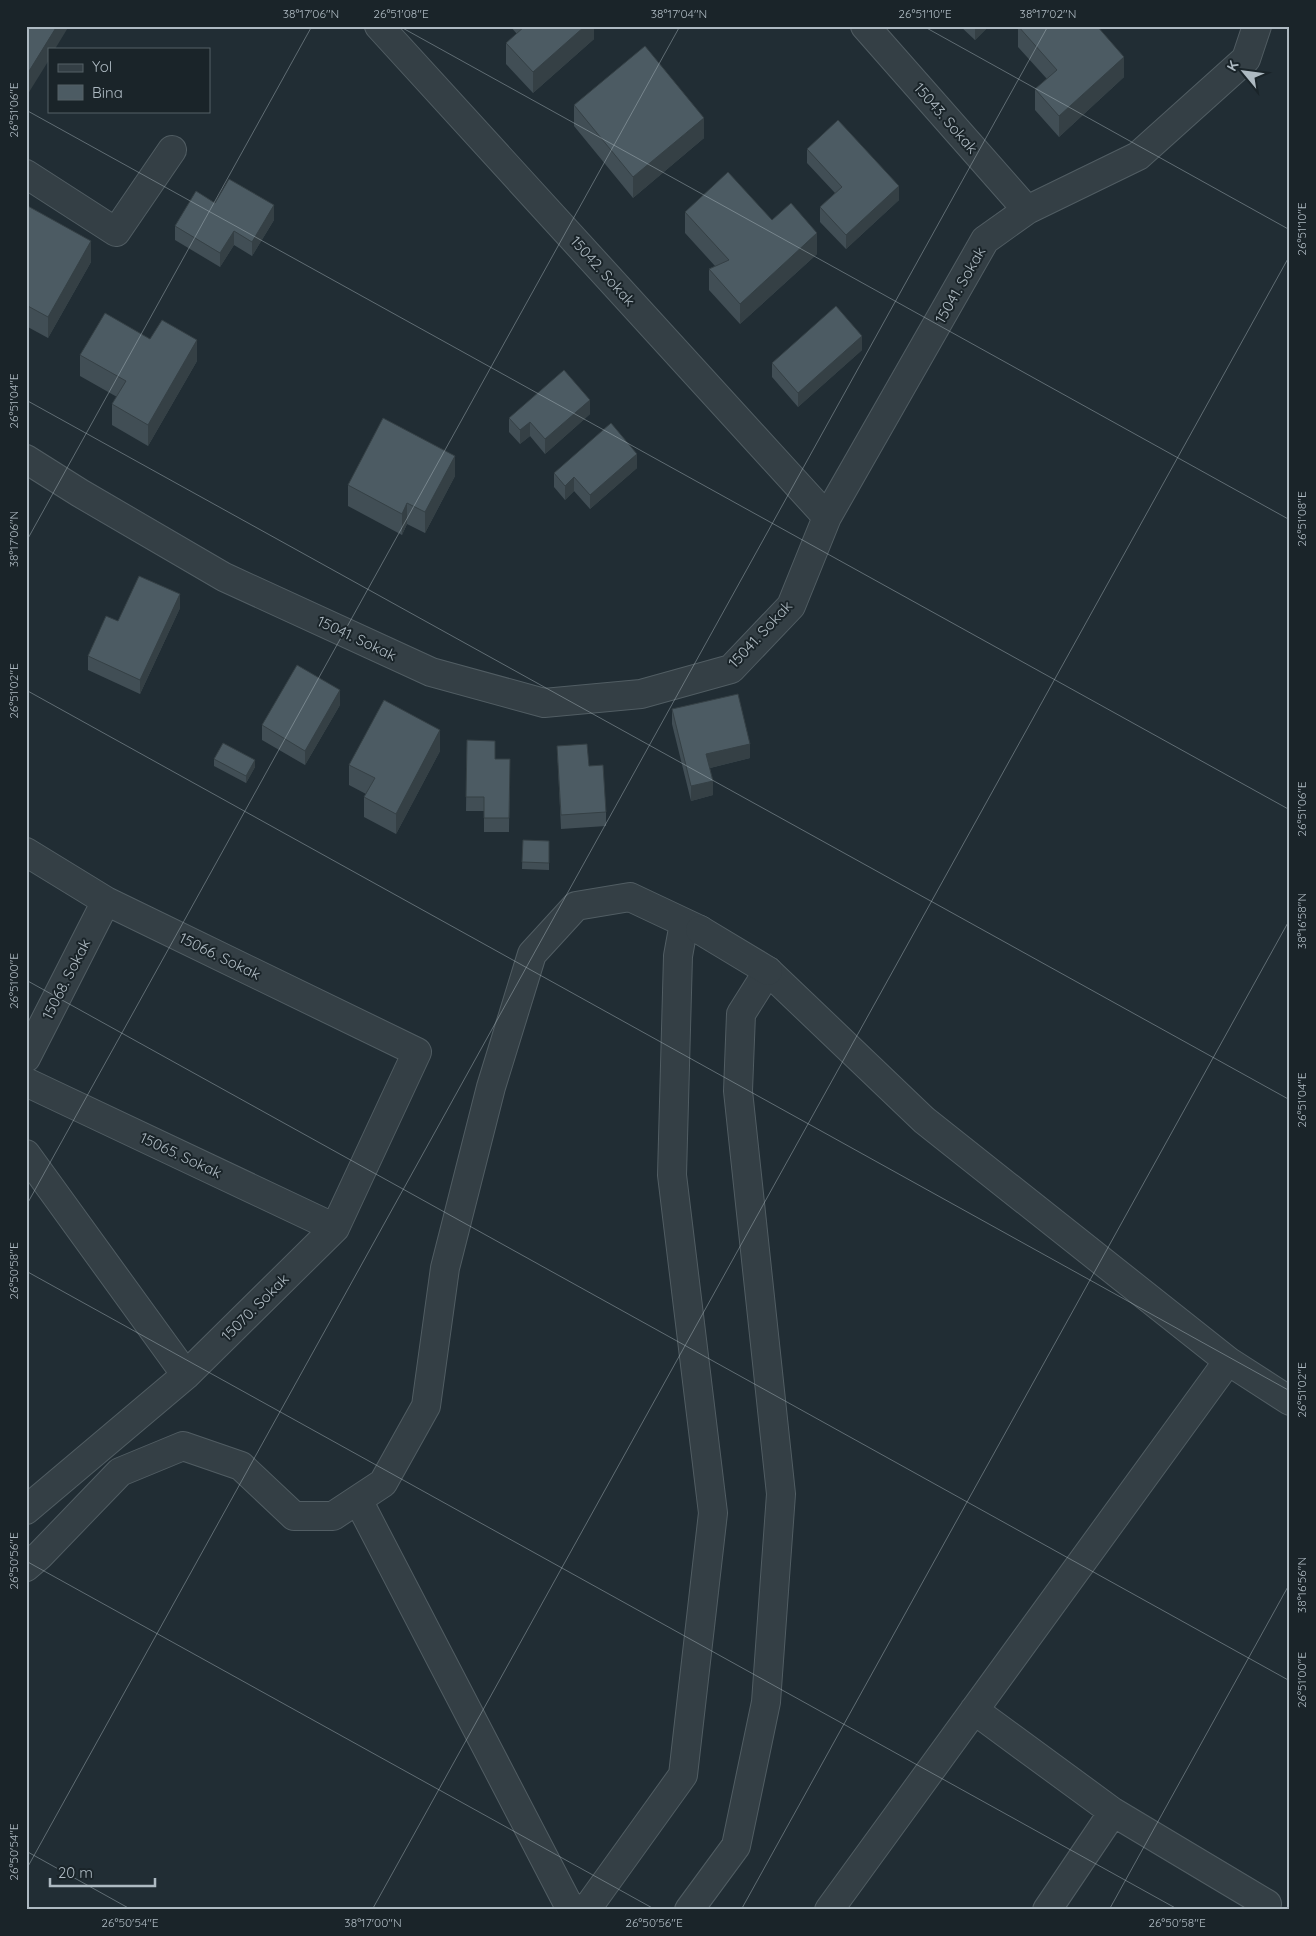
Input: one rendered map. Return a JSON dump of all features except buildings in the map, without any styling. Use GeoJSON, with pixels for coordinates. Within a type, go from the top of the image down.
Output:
{"type":"FeatureCollection","features":[{"type":"Feature","properties":{"kind":"street","name":"15042. Sokak"},"geometry":{"type":"LineString","coordinates":[[379,26],[827,517]]}},
{"type":"Feature","properties":{"kind":"street","name":"15043. Sokak"},"geometry":{"type":"LineString","coordinates":[[865,26],[1027,210]]}},
{"type":"Feature","properties":{"kind":"street","name":"15041. Sokak"},"geometry":{"type":"LineString","coordinates":[[26,459],[80,493],[224,577],[431,672],[544,703],[641,694],[731,669],[791,606],[827,517],[985,240],[1027,210],[1138,156],[1246,60],[1256,26]]}},
{"type":"Feature","properties":{"kind":"street"},"geometry":{"type":"LineString","coordinates":[[26,174],[116,232],[172,150]]}},
{"type":"Feature","properties":{"kind":"street","name":"15066. Sokak"},"geometry":{"type":"LineString","coordinates":[[26,852],[106,901],[417,1052]]}},
{"type":"Feature","properties":{"kind":"street"},"geometry":{"type":"LineString","coordinates":[[26,1567],[40,1555],[120,1472],[183,1446],[241,1466],[294,1516],[333,1516],[383,1483],[426,1406],[445,1268],[490,1087],[532,954],[576,906],[630,897],[692,926],[768,971],[924,1120],[1228,1361],[1290,1401]]}},
{"type":"Feature","properties":{"kind":"street","name":"15068. Sokak"},"geometry":{"type":"LineString","coordinates":[[26,1058],[106,901]]}},
{"type":"Feature","properties":{"kind":"street"},"geometry":{"type":"LineString","coordinates":[[586,1910],[683,1775],[713,1513],[672,1175],[678,956],[692,926]]}},
{"type":"Feature","properties":{"kind":"street"},"geometry":{"type":"LineString","coordinates":[[689,1910],[736,1846],[766,1702],[781,1494],[738,1091],[741,1014],[768,971]]}},
{"type":"Feature","properties":{"kind":"street","name":"15070. Sokak"},"geometry":{"type":"LineString","coordinates":[[26,1510],[186,1375],[335,1228],[417,1052]]}},
{"type":"Feature","properties":{"kind":"street","name":"15065. Sokak"},"geometry":{"type":"LineString","coordinates":[[26,1082],[335,1228]]}},
{"type":"Feature","properties":{"kind":"street"},"geometry":{"type":"LineString","coordinates":[[26,1154],[186,1375]]}},
{"type":"Feature","properties":{"kind":"street"},"geometry":{"type":"LineString","coordinates":[[829,1910],[1228,1361]]}},
{"type":"Feature","properties":{"kind":"street"},"geometry":{"type":"LineString","coordinates":[[358,1500],[568,1902],[575,1910]]}},
{"type":"Feature","properties":{"kind":"street"},"geometry":{"type":"LineString","coordinates":[[974,1710],[1113,1812],[1267,1904]]}},
{"type":"Feature","properties":{"kind":"street"},"geometry":{"type":"LineString","coordinates":[[1047,1910],[1113,1812]]}}]}
